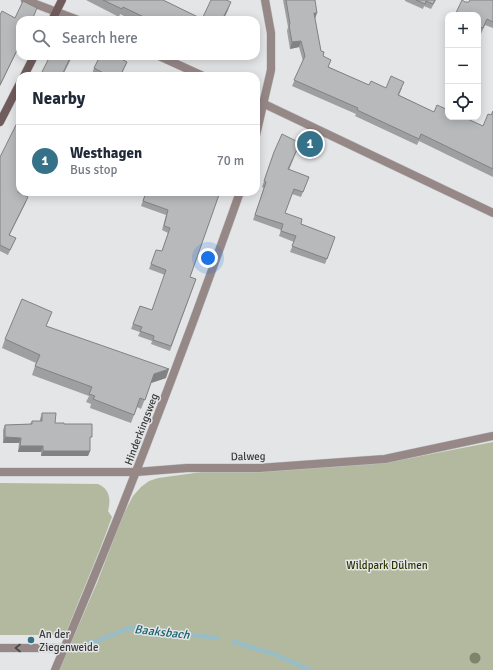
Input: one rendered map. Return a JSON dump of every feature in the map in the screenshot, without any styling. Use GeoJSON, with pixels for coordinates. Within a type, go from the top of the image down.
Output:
{"type":"FeatureCollection","features":[{"type":"Feature","properties":{"kind":"street"},"geometry":{"type":"LineString","coordinates":[[25,0],[68,16]]}},
{"type":"Feature","properties":{"kind":"street"},"geometry":{"type":"LineString","coordinates":[[54,16],[62,0]]}},
{"type":"Feature","properties":{"kind":"street"},"geometry":{"type":"LineString","coordinates":[[265,0],[271,33],[271,70],[260,102],[493,213]]}},
{"type":"Feature","properties":{"kind":"street"},"geometry":{"type":"LineString","coordinates":[[26,72],[32,60]]}},
{"type":"Feature","properties":{"kind":"street"},"geometry":{"type":"LineString","coordinates":[[168,60],[194,72]]}},
{"type":"Feature","properties":{"kind":"street"},"geometry":{"type":"LineString","coordinates":[[0,122],[16,91]]}},
{"type":"Feature","properties":{"kind":"street","name":"Hinderkingsweg"},"geometry":{"type":"LineString","coordinates":[[55,670],[100,565],[206,288],[239,196]]}},
{"type":"Feature","properties":{"kind":"street","name":"Dalweg"},"geometry":{"type":"LineString","coordinates":[[0,472],[136,472],[187,468],[259,468],[385,459],[493,436]]}},
{"type":"Feature","properties":{"kind":"street"},"geometry":{"type":"LineString","coordinates":[[0,648],[64,648]]}},
{"type":"Feature","properties":{"kind":"green space","name":"Wildpark Dülmen"},"geometry":{"type":"Polygon","coordinates":[[[493,442],[493,670],[59,670],[97,583],[123,515],[133,496],[149,481],[158,478],[202,472],[400,460],[493,442]]]}},
{"type":"Feature","properties":{"kind":"green space"},"geometry":{"type":"Polygon","coordinates":[[[0,483],[98,484],[105,489],[109,495],[108,511],[112,517],[65,635],[0,635],[0,483]]]}},
{"type":"Feature","properties":{"kind":"building"},"geometry":{"type":"Polygon","coordinates":[[[103,0],[163,0],[196,16],[142,16],[123,7],[122,9],[103,0]]]}},
{"type":"Feature","properties":{"kind":"building"},"geometry":{"type":"Polygon","coordinates":[[[211,0],[226,0],[231,2],[224,16],[203,16],[211,0]]]}},
{"type":"Feature","properties":{"kind":"building"},"geometry":{"type":"Polygon","coordinates":[[[286,0],[315,0],[317,13],[314,13],[321,51],[324,52],[323,56],[331,60],[328,67],[369,85],[371,81],[386,88],[391,76],[404,82],[398,95],[434,112],[437,105],[445,109],[445,120],[470,120],[483,126],[488,114],[491,115],[493,111],[493,169],[421,134],[419,139],[357,110],[358,108],[294,80],[305,56],[301,41],[292,42],[286,0]]]}},
{"type":"Feature","properties":{"kind":"building"},"geometry":{"type":"Polygon","coordinates":[[[416,0],[435,0],[433,4],[426,1],[425,4],[416,0]]]}},
{"type":"Feature","properties":{"kind":"building"},"geometry":{"type":"Polygon","coordinates":[[[462,0],[469,2],[470,0],[493,0],[493,22],[487,19],[483,28],[481,27],[481,12],[456,12],[462,0]]]}},
{"type":"Feature","properties":{"kind":"building"},"geometry":{"type":"Polygon","coordinates":[[[23,1],[37,8],[34,16],[16,16],[16,52],[0,85],[0,15],[2,11],[15,18],[23,1]]]}},
{"type":"Feature","properties":{"kind":"building"},"geometry":{"type":"Polygon","coordinates":[[[48,60],[69,60],[63,72],[42,72],[48,60]]]}},
{"type":"Feature","properties":{"kind":"building"},"geometry":{"type":"Polygon","coordinates":[[[98,60],[123,60],[127,62],[122,72],[102,72],[94,68],[98,60]]]}},
{"type":"Feature","properties":{"kind":"building"},"geometry":{"type":"Polygon","coordinates":[[[16,125],[16,196],[28,197],[9,235],[16,238],[10,250],[0,245],[0,157],[16,125]]]}},
{"type":"Feature","properties":{"kind":"building"},"geometry":{"type":"Polygon","coordinates":[[[282,134],[300,143],[288,169],[309,177],[303,192],[294,189],[285,213],[302,219],[301,224],[335,237],[327,259],[292,246],[296,236],[281,231],[283,224],[255,215],[266,182],[264,181],[282,134]]]}},
{"type":"Feature","properties":{"kind":"building"},"geometry":{"type":"Polygon","coordinates":[[[145,196],[219,196],[190,277],[196,279],[171,346],[153,340],[154,336],[140,331],[142,327],[133,324],[140,306],[152,310],[166,270],[151,264],[156,250],[162,251],[170,228],[164,226],[168,210],[143,201],[145,196]]]}},
{"type":"Feature","properties":{"kind":"building"},"geometry":{"type":"Polygon","coordinates":[[[22,299],[52,312],[46,326],[169,369],[154,374],[145,400],[140,398],[134,415],[93,399],[95,396],[89,394],[92,387],[35,366],[40,355],[5,339],[22,299]]]}},
{"type":"Feature","properties":{"kind":"building"},"geometry":{"type":"Polygon","coordinates":[[[42,413],[56,413],[55,423],[92,424],[90,451],[43,451],[43,446],[20,446],[21,438],[5,437],[5,425],[32,424],[32,421],[42,421],[42,413]]]}},
{"type":"Feature","properties":{"kind":"waterway","name":"Baaksbach"},"geometry":{"type":"LineString","coordinates":[[85,643],[95,642],[129,628],[218,638]]}},
{"type":"Feature","properties":{"kind":"waterway","name":"Baaksbach"},"geometry":{"type":"LineString","coordinates":[[234,642],[274,654],[310,670]]}},
{"type":"Feature","properties":{"kind":"place","name":"Westhagen"},"geometry":{"type":"Point","coordinates":[310,144]}},
{"type":"Feature","properties":{"kind":"place","name":"An der Ziegenweide"},"geometry":{"type":"Point","coordinates":[31,640]}}]}
